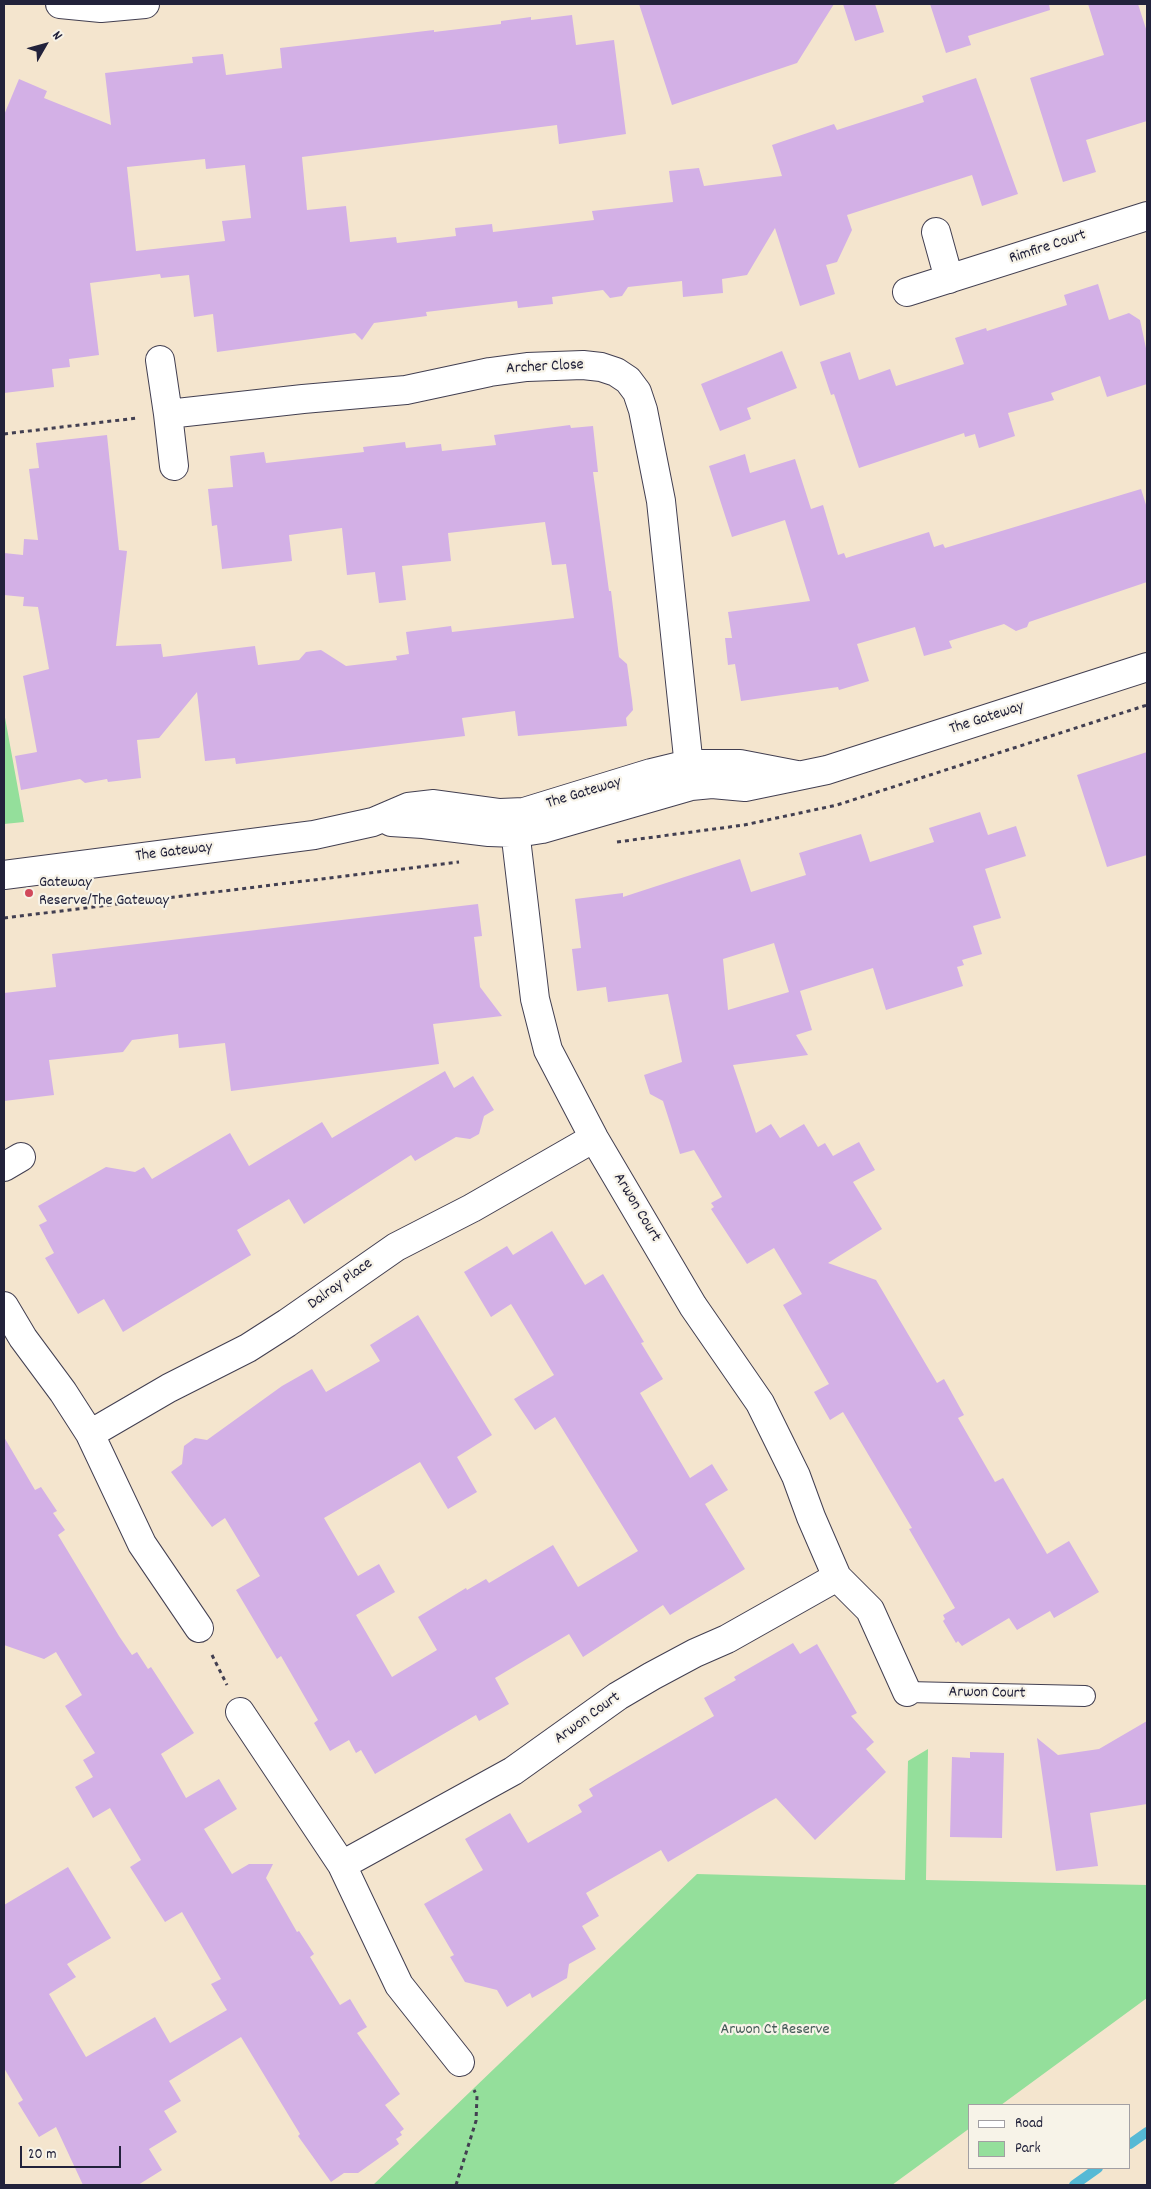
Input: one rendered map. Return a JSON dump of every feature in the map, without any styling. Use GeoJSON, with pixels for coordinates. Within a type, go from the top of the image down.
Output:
{"type":"FeatureCollection","features":[{"type":"Feature","properties":{"kind":"street"},"geometry":{"type":"LineString","coordinates":[[60,4],[101,8],[145,4]]}},
{"type":"Feature","properties":{"kind":"street","name":"Rimfire Court"},"geometry":{"type":"LineString","coordinates":[[907,292],[1147,216]]}},
{"type":"Feature","properties":{"kind":"street"},"geometry":{"type":"LineString","coordinates":[[936,232],[949,279]]}},
{"type":"Feature","properties":{"kind":"street"},"geometry":{"type":"LineString","coordinates":[[160,360],[174,466]]}},
{"type":"Feature","properties":{"kind":"street","name":"Archer Close"},"geometry":{"type":"LineString","coordinates":[[168,414],[406,390],[490,372],[527,367],[583,365],[601,367],[616,372],[628,380],[637,392],[641,404],[661,501],[690,775]]}},
{"type":"Feature","properties":{"kind":"street","name":"The Gateway"},"geometry":{"type":"LineString","coordinates":[[4,875],[314,835],[373,822],[423,824],[489,832],[515,823],[562,825],[690,775],[712,784],[745,787],[827,770],[860,761],[1147,667]]}},
{"type":"Feature","properties":{"kind":"street","name":"Arwon Court"},"geometry":{"type":"LineString","coordinates":[[515,823],[535,999],[540,1025],[548,1050],[594,1138],[694,1306],[760,1403],[796,1476],[810,1518],[837,1576],[870,1610],[907,1692]]}},
{"type":"Feature","properties":{"kind":"street","name":"Dalray Place"},"geometry":{"type":"LineString","coordinates":[[90,1434],[169,1388],[256,1343],[396,1247],[472,1208],[594,1138]]}},
{"type":"Feature","properties":{"kind":"street"},"geometry":{"type":"LineString","coordinates":[[4,1306],[23,1338],[63,1392],[90,1434],[142,1544],[199,1628]]}},
{"type":"Feature","properties":{"kind":"street","name":"Arwon Court"},"geometry":{"type":"LineString","coordinates":[[342,1865],[512,1771],[618,1696],[652,1676],[695,1653],[727,1639],[837,1576]]}},
{"type":"Feature","properties":{"kind":"street"},"geometry":{"type":"LineString","coordinates":[[240,1712],[342,1865],[399,1985],[460,2062]]}},
{"type":"Feature","properties":{"kind":"lane","name":"Arwon Court"},"geometry":{"type":"LineString","coordinates":[[907,1692],[1085,1696]]}},
{"type":"Feature","properties":{"kind":"path"},"geometry":{"type":"LineString","coordinates":[[4,434],[168,414]]}},
{"type":"Feature","properties":{"kind":"path"},"geometry":{"type":"LineString","coordinates":[[199,1628],[240,1712]]}},
{"type":"Feature","properties":{"kind":"path"},"geometry":{"type":"LineString","coordinates":[[456,2185],[476,2121],[477,2096],[460,2062]]}},
{"type":"Feature","properties":{"kind":"green space"},"geometry":{"type":"Polygon","coordinates":[[[4,712],[24,822],[4,824],[4,712]]]}},
{"type":"Feature","properties":{"kind":"green space","name":"Arwon Ct Reserve"},"geometry":{"type":"Polygon","coordinates":[[[928,1749],[926,1880],[1147,1885],[1147,1998],[1002,2104],[968,2104],[968,2129],[892,2185],[373,2185],[697,1874],[905,1880],[908,1761],[928,1749]]]}},
{"type":"Feature","properties":{"kind":"building"},"geometry":{"type":"Polygon","coordinates":[[[639,4],[834,4],[797,63],[672,105],[639,4]]]}},
{"type":"Feature","properties":{"kind":"building"},"geometry":{"type":"Polygon","coordinates":[[[843,4],[875,4],[884,32],[855,41],[843,4]]]}},
{"type":"Feature","properties":{"kind":"building"},"geometry":{"type":"Polygon","coordinates":[[[930,4],[1049,4],[1050,10],[968,36],[971,45],[946,53],[930,4]]]}},
{"type":"Feature","properties":{"kind":"building"},"geometry":{"type":"Polygon","coordinates":[[[1088,4],[1138,4],[1147,32],[1147,121],[1086,140],[1096,172],[1063,182],[1030,78],[1104,55],[1088,4]]]}},
{"type":"Feature","properties":{"kind":"building"},"geometry":{"type":"Polygon","coordinates":[[[572,15],[576,45],[614,40],[626,134],[559,144],[557,125],[302,157],[307,210],[346,206],[350,242],[396,237],[397,243],[456,236],[455,228],[492,224],[493,232],[594,220],[592,211],[673,202],[669,171],[699,168],[704,186],[782,176],[772,145],[834,124],[837,130],[924,102],[922,96],[976,78],[1018,194],[982,206],[972,175],[847,215],[852,230],[837,262],[826,265],[835,294],[800,306],[775,228],[747,275],[722,279],[723,293],[683,297],[682,281],[628,287],[622,296],[610,298],[603,290],[552,297],[553,304],[518,308],[517,301],[426,312],[427,316],[374,323],[362,340],[355,333],[217,352],[213,314],[194,317],[189,275],[161,278],[160,274],[90,283],[99,355],[69,359],[70,367],[52,369],[54,387],[4,393],[4,115],[19,79],[47,91],[44,98],[111,125],[105,73],[193,63],[192,57],[223,54],[226,75],[282,68],[280,48],[501,24],[501,21],[531,17],[531,20],[572,15]],[[205,159],[127,167],[136,251],[225,241],[222,221],[251,218],[245,165],[206,169],[205,159]]]}},
{"type":"Feature","properties":{"kind":"building"},"geometry":{"type":"Polygon","coordinates":[[[1098,284],[1109,320],[1129,313],[1140,320],[1147,353],[1147,384],[1107,397],[1100,376],[1051,393],[1054,400],[1008,413],[1015,436],[979,448],[975,434],[965,437],[964,433],[859,468],[834,394],[831,395],[820,362],[850,352],[859,380],[890,369],[896,386],[964,364],[955,338],[986,328],[987,331],[1067,305],[1064,295],[1098,284]]]}},
{"type":"Feature","properties":{"kind":"building"},"geometry":{"type":"Polygon","coordinates":[[[782,351],[797,388],[747,408],[751,419],[720,431],[701,384],[782,351]]]}},
{"type":"Feature","properties":{"kind":"building"},"geometry":{"type":"Polygon","coordinates":[[[570,425],[571,428],[593,426],[598,472],[593,472],[609,591],[611,591],[619,657],[627,664],[632,700],[633,710],[626,718],[627,726],[518,736],[515,711],[462,718],[465,736],[236,764],[235,758],[205,761],[197,692],[159,738],[137,740],[141,778],[108,782],[107,779],[85,783],[80,779],[21,790],[15,756],[37,752],[23,676],[49,669],[38,607],[23,606],[24,597],[4,595],[4,553],[23,555],[24,539],[38,540],[29,469],[39,468],[36,443],[107,435],[119,550],[127,551],[116,646],[161,644],[163,657],[255,646],[258,665],[299,660],[306,652],[321,650],[346,666],[397,660],[396,656],[409,654],[406,632],[451,626],[452,632],[574,618],[566,564],[552,565],[545,522],[448,533],[451,561],[402,566],[406,600],[379,603],[375,572],[347,575],[342,528],[289,535],[292,561],[222,569],[217,525],[212,526],[208,489],[233,487],[230,456],[264,452],[266,463],[364,452],[363,447],[405,442],[406,448],[441,444],[442,451],[496,445],[494,435],[570,425]]]}},
{"type":"Feature","properties":{"kind":"building"},"geometry":{"type":"Polygon","coordinates":[[[745,454],[750,473],[795,459],[811,509],[823,505],[838,555],[844,553],[846,558],[929,532],[934,547],[943,544],[945,548],[1141,489],[1147,508],[1147,582],[1029,622],[1027,627],[1016,631],[1004,624],[949,641],[952,648],[924,656],[915,627],[857,644],[869,681],[839,690],[838,687],[741,701],[735,664],[728,665],[725,638],[732,638],[728,612],[810,601],[785,520],[732,537],[709,466],[745,454]]]}},
{"type":"Feature","properties":{"kind":"building"},"geometry":{"type":"Polygon","coordinates":[[[1147,752],[1147,855],[1107,867],[1077,775],[1147,752]]]}},
{"type":"Feature","properties":{"kind":"building"},"geometry":{"type":"Polygon","coordinates":[[[980,812],[988,835],[1016,826],[1026,856],[985,869],[1001,918],[973,926],[982,954],[962,960],[964,965],[957,967],[963,986],[886,1010],[873,968],[800,991],[812,1030],[796,1035],[808,1055],[733,1065],[756,1133],[771,1124],[780,1138],[804,1124],[818,1147],[825,1143],[833,1156],[859,1142],[875,1170],[853,1182],[882,1229],[828,1263],[876,1280],[937,1383],[944,1379],[964,1415],[958,1418],[995,1482],[1003,1478],[1047,1554],[1069,1541],[1099,1592],[1054,1618],[1050,1611],[1017,1630],[1009,1618],[962,1646],[958,1641],[956,1643],[943,1621],[945,1619],[943,1615],[955,1608],[909,1529],[912,1528],[843,1412],[830,1420],[814,1392],[829,1384],[783,1305],[802,1294],[774,1248],[747,1264],[711,1209],[714,1207],[711,1203],[722,1197],[694,1150],[680,1154],[663,1101],[650,1094],[644,1075],[682,1062],[668,994],[608,1002],[606,987],[577,991],[572,949],[581,948],[575,899],[623,893],[623,897],[740,859],[751,892],[806,875],[799,853],[861,834],[870,862],[934,842],[929,828],[980,812]],[[774,943],[723,959],[728,1010],[789,992],[774,943]]]}},
{"type":"Feature","properties":{"kind":"building"},"geometry":{"type":"Polygon","coordinates":[[[478,904],[482,936],[474,937],[480,987],[502,1016],[433,1024],[439,1064],[231,1091],[225,1043],[179,1048],[178,1034],[132,1040],[123,1052],[49,1060],[54,1095],[4,1101],[4,993],[56,987],[52,954],[478,904]]]}},
{"type":"Feature","properties":{"kind":"building"},"geometry":{"type":"Polygon","coordinates":[[[445,1071],[454,1088],[473,1076],[494,1110],[484,1116],[479,1134],[470,1139],[456,1137],[415,1161],[411,1155],[304,1224],[289,1199],[237,1230],[251,1255],[123,1332],[104,1299],[78,1314],[45,1258],[54,1253],[39,1225],[47,1221],[38,1206],[106,1167],[135,1172],[144,1167],[152,1179],[230,1133],[249,1166],[322,1122],[332,1138],[445,1071]]]}},
{"type":"Feature","properties":{"kind":"building"},"geometry":{"type":"Polygon","coordinates":[[[552,1231],[585,1285],[603,1274],[644,1342],[641,1343],[663,1379],[640,1393],[690,1478],[712,1464],[728,1490],[705,1504],[745,1569],[670,1615],[663,1605],[583,1657],[569,1634],[495,1678],[509,1704],[479,1721],[476,1715],[375,1774],[361,1750],[356,1753],[349,1740],[330,1751],[314,1723],[318,1720],[281,1656],[277,1659],[236,1590],[260,1576],[225,1518],[212,1527],[171,1472],[182,1464],[184,1446],[195,1438],[207,1440],[282,1386],[312,1369],[326,1392],[380,1361],[370,1345],[418,1315],[492,1435],[457,1457],[477,1492],[448,1509],[420,1462],[324,1518],[358,1576],[379,1564],[395,1592],[356,1615],[392,1677],[437,1650],[418,1617],[466,1588],[467,1590],[486,1579],[489,1583],[553,1545],[578,1587],[638,1551],[555,1417],[535,1430],[514,1399],[554,1375],[511,1304],[491,1317],[464,1272],[507,1246],[513,1255],[552,1231]]]}},
{"type":"Feature","properties":{"kind":"building"},"geometry":{"type":"Polygon","coordinates":[[[4,1437],[35,1490],[41,1487],[57,1511],[53,1513],[65,1530],[58,1535],[119,1636],[132,1655],[137,1652],[148,1669],[151,1667],[194,1733],[161,1754],[186,1798],[219,1779],[237,1809],[204,1829],[232,1874],[249,1864],[273,1864],[266,1878],[297,1932],[299,1931],[314,1954],[310,1957],[340,2005],[350,1999],[367,2027],[357,2033],[400,2094],[385,2105],[404,2129],[400,2132],[402,2135],[396,2139],[399,2144],[358,2173],[344,2173],[331,2182],[298,2136],[300,2134],[241,2037],[169,2081],[181,2101],[164,2111],[177,2132],[149,2149],[162,2170],[138,2185],[83,2185],[56,2127],[39,2137],[18,2103],[23,2100],[4,2068],[4,1905],[68,1867],[111,1938],[67,1964],[76,1977],[49,1994],[86,2057],[155,2017],[170,2043],[227,2010],[211,1984],[221,1979],[182,1912],[165,1922],[130,1867],[141,1860],[110,1808],[93,1818],[75,1787],[93,1777],[83,1760],[95,1753],[65,1706],[82,1695],[56,1652],[44,1659],[4,1645],[4,1437]]]}},
{"type":"Feature","properties":{"kind":"building"},"geometry":{"type":"Polygon","coordinates":[[[793,1643],[800,1654],[817,1644],[857,1713],[851,1716],[874,1742],[866,1749],[886,1772],[815,1840],[776,1798],[668,1862],[661,1850],[586,1893],[599,1916],[582,1926],[596,1949],[569,1964],[567,1978],[532,1998],[530,1993],[507,2007],[497,1990],[465,1982],[450,1957],[454,1955],[424,1904],[483,1870],[465,1839],[510,1813],[528,1843],[582,1812],[578,1805],[593,1796],[589,1789],[714,1716],[704,1698],[736,1680],[734,1677],[793,1643]]]}},
{"type":"Feature","properties":{"kind":"building"},"geometry":{"type":"Polygon","coordinates":[[[1147,1721],[1147,1804],[1090,1813],[1098,1866],[1056,1871],[1037,1738],[1058,1755],[1099,1749],[1147,1721]]]}},
{"type":"Feature","properties":{"kind":"building"},"geometry":{"type":"Polygon","coordinates":[[[970,1752],[1004,1753],[1002,1838],[950,1837],[952,1757],[970,1758],[970,1752]]]}},
{"type":"Feature","properties":{"kind":"waterway"},"geometry":{"type":"LineString","coordinates":[[1131,2143],[1147,2132]]}},
{"type":"Feature","properties":{"kind":"waterway"},"geometry":{"type":"LineString","coordinates":[[1074,2185],[1097,2169]]}},
{"type":"Feature","properties":{"kind":"place","name":"Gateway Reserve/The Gateway"},"geometry":{"type":"Point","coordinates":[29,893]}}]}
